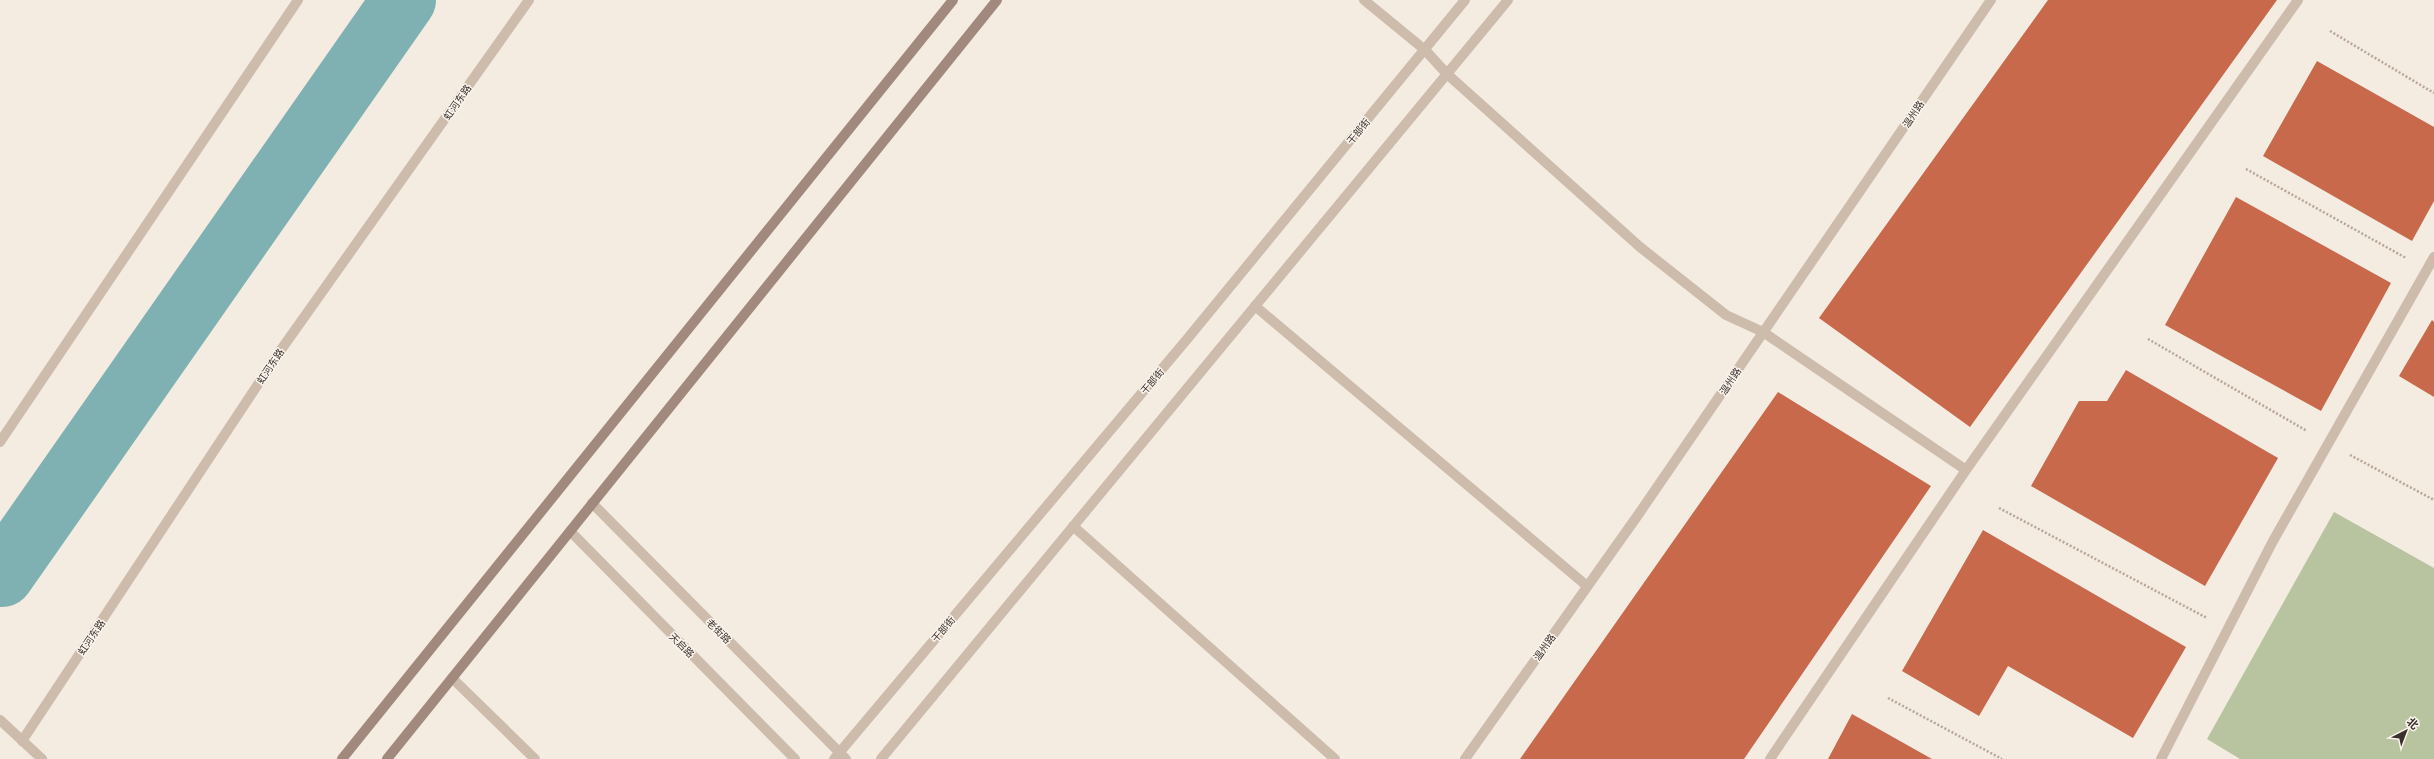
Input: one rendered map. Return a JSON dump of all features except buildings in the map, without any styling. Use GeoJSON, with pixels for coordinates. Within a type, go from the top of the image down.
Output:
{"type":"FeatureCollection","features":[{"type":"Feature","properties":{"kind":"main road"},"geometry":{"type":"LineString","coordinates":[[342,759],[953,0]]}},
{"type":"Feature","properties":{"kind":"main road"},"geometry":{"type":"LineString","coordinates":[[386,759],[997,0]]}},
{"type":"Feature","properties":{"kind":"street"},"geometry":{"type":"LineString","coordinates":[[0,442],[298,0]]}},
{"type":"Feature","properties":{"kind":"street","name":"虹河东路"},"geometry":{"type":"LineString","coordinates":[[22,741],[278,354],[529,0]]}},
{"type":"Feature","properties":{"kind":"street"},"geometry":{"type":"LineString","coordinates":[[1364,0],[1425,50],[1447,74],[1640,248],[1726,315],[1763,332],[1966,470]]}},
{"type":"Feature","properties":{"kind":"street","name":"干部街"},"geometry":{"type":"LineString","coordinates":[[840,757],[1188,338],[1465,0]]}},
{"type":"Feature","properties":{"kind":"street"},"geometry":{"type":"LineString","coordinates":[[881,759],[1508,0]]}},
{"type":"Feature","properties":{"kind":"street","name":"温州路"},"geometry":{"type":"LineString","coordinates":[[1465,759],[1587,586],[1991,0]]}},
{"type":"Feature","properties":{"kind":"street"},"geometry":{"type":"LineString","coordinates":[[1770,759],[1966,470],[2298,0]]}},
{"type":"Feature","properties":{"kind":"street"},"geometry":{"type":"LineString","coordinates":[[2160,759],[2273,541],[2434,257]]}},
{"type":"Feature","properties":{"kind":"street"},"geometry":{"type":"LineString","coordinates":[[1255,306],[1587,586]]}},
{"type":"Feature","properties":{"kind":"street","name":"老街路"},"geometry":{"type":"LineString","coordinates":[[592,503],[840,757]]}},
{"type":"Feature","properties":{"kind":"street"},"geometry":{"type":"LineString","coordinates":[[1073,526],[1335,759]]}},
{"type":"Feature","properties":{"kind":"street","name":"天启路"},"geometry":{"type":"LineString","coordinates":[[570,531],[795,759]]}},
{"type":"Feature","properties":{"kind":"street"},"geometry":{"type":"LineString","coordinates":[[452,678],[535,759]]}},
{"type":"Feature","properties":{"kind":"street"},"geometry":{"type":"LineString","coordinates":[[0,720],[42,759]]}},
{"type":"Feature","properties":{"kind":"path"},"geometry":{"type":"LineString","coordinates":[[2330,31],[2434,93]]}},
{"type":"Feature","properties":{"kind":"path"},"geometry":{"type":"LineString","coordinates":[[2246,169],[2427,269]]}},
{"type":"Feature","properties":{"kind":"path"},"geometry":{"type":"LineString","coordinates":[[2148,339],[2328,443],[2434,500]]}},
{"type":"Feature","properties":{"kind":"path"},"geometry":{"type":"LineString","coordinates":[[1999,508],[2228,629]]}},
{"type":"Feature","properties":{"kind":"path"},"geometry":{"type":"LineString","coordinates":[[1888,698],[2002,759]]}},
{"type":"Feature","properties":{"kind":"green space"},"geometry":{"type":"Polygon","coordinates":[[[2334,512],[2434,568],[2434,759],[2240,759],[2207,739],[2334,512]]]}},
{"type":"Feature","properties":{"kind":"waterway"},"geometry":{"type":"LineString","coordinates":[[2,575],[404,0]]}}]}
